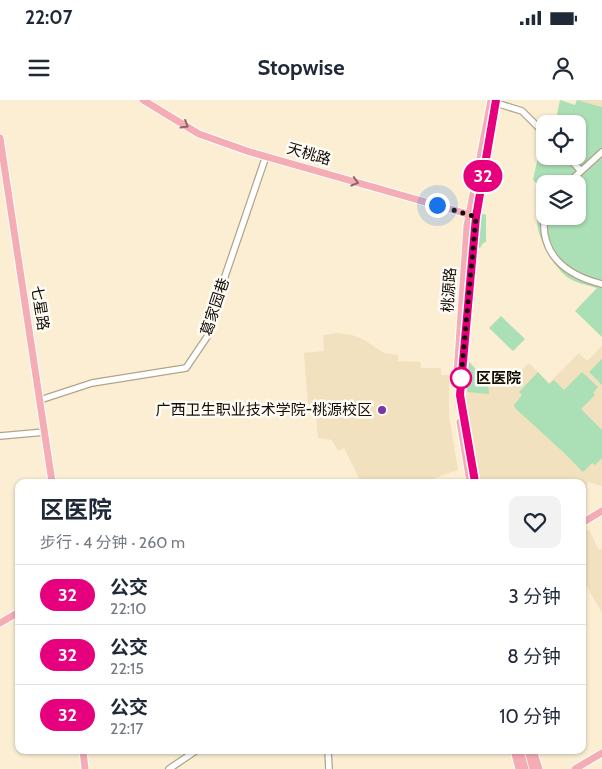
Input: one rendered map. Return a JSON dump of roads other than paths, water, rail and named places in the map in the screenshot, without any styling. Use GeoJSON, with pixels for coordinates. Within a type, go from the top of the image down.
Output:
{"type":"FeatureCollection","features":[{"type":"Feature","properties":{"kind":"main road","name":"天桃路"},"geometry":{"type":"LineString","coordinates":[[143,100],[199,134],[266,156],[472,216]]}},
{"type":"Feature","properties":{"kind":"main road","name":"桃源路"},"geometry":{"type":"LineString","coordinates":[[470,479],[456,395],[472,216],[494,101]]}},
{"type":"Feature","properties":{"kind":"main road","name":"七星路"},"geometry":{"type":"LineString","coordinates":[[0,138],[2,162],[52,479]]}},
{"type":"Feature","properties":{"kind":"main road","name":"桃源路"},"geometry":{"type":"LineString","coordinates":[[472,216],[460,395],[474,479]]}},
{"type":"Feature","properties":{"kind":"main road"},"geometry":{"type":"LineString","coordinates":[[586,521],[602,511]]}},
{"type":"Feature","properties":{"kind":"main road"},"geometry":{"type":"LineString","coordinates":[[0,623],[15,614]]}},
{"type":"Feature","properties":{"kind":"main road"},"geometry":{"type":"LineString","coordinates":[[575,769],[602,753]]}},
{"type":"Feature","properties":{"kind":"main road"},"geometry":{"type":"LineString","coordinates":[[83,754],[85,769]]}},
{"type":"Feature","properties":{"kind":"main road"},"geometry":{"type":"LineString","coordinates":[[515,754],[520,769]]}},
{"type":"Feature","properties":{"kind":"main road"},"geometry":{"type":"LineString","coordinates":[[521,754],[525,769]]}},
{"type":"Feature","properties":{"kind":"main road"},"geometry":{"type":"LineString","coordinates":[[529,754],[533,769]]}},
{"type":"Feature","properties":{"kind":"main road"},"geometry":{"type":"LineString","coordinates":[[534,754],[539,769]]}},
{"type":"Feature","properties":{"kind":"street"},"geometry":{"type":"LineString","coordinates":[[494,101],[522,111],[536,125]]}},
{"type":"Feature","properties":{"kind":"street"},"geometry":{"type":"LineString","coordinates":[[577,175],[602,152]]}},
{"type":"Feature","properties":{"kind":"street","name":"葛家园巷"},"geometry":{"type":"LineString","coordinates":[[40,400],[92,384],[186,368],[209,334],[220,291],[266,156]]}},
{"type":"Feature","properties":{"kind":"street"},"geometry":{"type":"LineString","coordinates":[[575,165],[581,171]]}},
{"type":"Feature","properties":{"kind":"street"},"geometry":{"type":"LineString","coordinates":[[543,225],[546,241],[552,255],[564,268],[574,274],[602,284]]}},
{"type":"Feature","properties":{"kind":"street"},"geometry":{"type":"LineString","coordinates":[[0,436],[45,432]]}},
{"type":"Feature","properties":{"kind":"street"},"geometry":{"type":"LineString","coordinates":[[169,769],[191,754]]}},
{"type":"Feature","properties":{"kind":"street"},"geometry":{"type":"LineString","coordinates":[[328,754],[329,769]]}},
{"type":"Feature","properties":{"kind":"place","name":"区医院"},"geometry":{"type":"Point","coordinates":[461,378]}},
{"type":"Feature","properties":{"kind":"place","name":"广西卫生职业技术学院-桃源校区"},"geometry":{"type":"Point","coordinates":[382,410]}}]}
